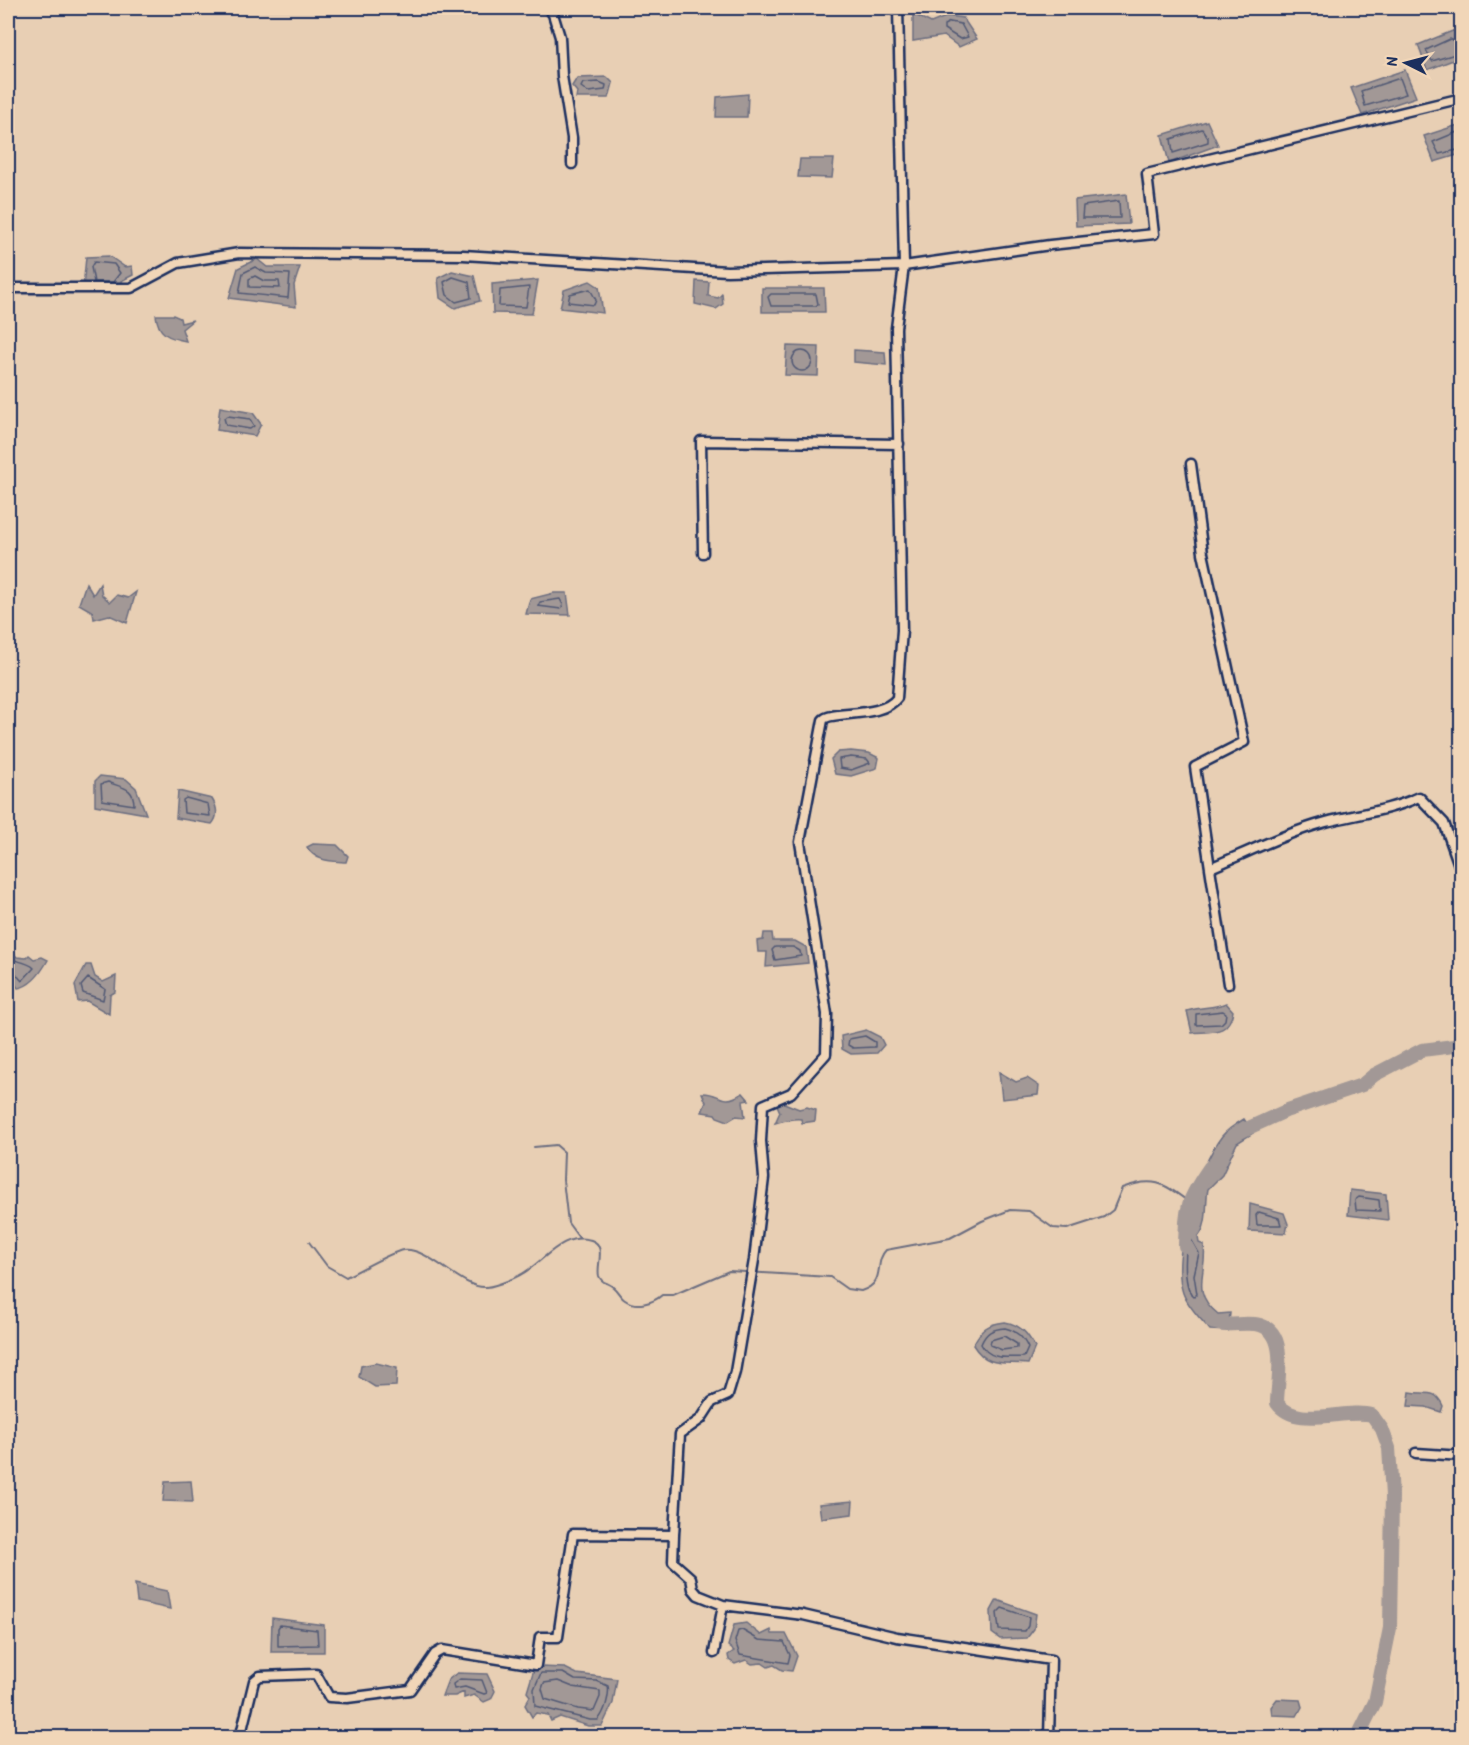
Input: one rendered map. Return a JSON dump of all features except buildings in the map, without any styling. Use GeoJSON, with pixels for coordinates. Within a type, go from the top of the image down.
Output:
{"type":"FeatureCollection","features":[{"type":"Feature","properties":{"kind":"street"},"geometry":{"type":"LineString","coordinates":[[548,8],[553,14],[560,37],[562,76],[572,138],[572,164]]}},
{"type":"Feature","properties":{"kind":"street"},"geometry":{"type":"LineString","coordinates":[[898,8],[904,266],[896,328],[902,630],[897,698],[891,704],[859,715],[825,716],[800,842],[827,1014],[826,1054],[790,1094],[763,1105],[761,1141],[764,1178],[735,1372],[728,1395],[712,1402],[701,1419],[680,1434],[673,1562],[691,1578],[693,1589],[698,1595],[723,1605],[803,1616],[897,1637],[1051,1660],[1048,1737]]}},
{"type":"Feature","properties":{"kind":"street"},"geometry":{"type":"LineString","coordinates":[[8,288],[131,288],[178,263],[239,253],[463,255],[727,271],[904,266],[1002,254],[1050,245],[1154,234],[1147,174],[1461,98]]}},
{"type":"Feature","properties":{"kind":"street"},"geometry":{"type":"LineString","coordinates":[[703,553],[701,441],[899,444]]}},
{"type":"Feature","properties":{"kind":"street"},"geometry":{"type":"LineString","coordinates":[[1191,464],[1203,553],[1244,742],[1195,767],[1228,984]]}},
{"type":"Feature","properties":{"kind":"street"},"geometry":{"type":"LineString","coordinates":[[1210,868],[1289,834],[1327,822],[1404,804],[1419,797],[1444,823],[1459,865],[1461,864]]}},
{"type":"Feature","properties":{"kind":"street"},"geometry":{"type":"LineString","coordinates":[[1416,1453],[1461,1456]]}},
{"type":"Feature","properties":{"kind":"street"},"geometry":{"type":"LineString","coordinates":[[240,1737],[254,1681],[260,1676],[316,1674],[329,1697],[347,1698],[411,1690],[435,1654],[442,1650],[536,1665],[540,1637],[558,1637],[573,1534],[674,1535]]}},
{"type":"Feature","properties":{"kind":"street"},"geometry":{"type":"LineString","coordinates":[[714,1653],[723,1605]]}},
{"type":"Feature","properties":{"kind":"water"},"geometry":{"type":"Polygon","coordinates":[[[913,14],[931,23],[948,16],[963,18],[977,39],[959,47],[944,36],[913,41],[913,14]]]}},
{"type":"Feature","properties":{"kind":"water"},"geometry":{"type":"Polygon","coordinates":[[[1455,30],[1461,44],[1461,57],[1427,70],[1418,45],[1455,30]]]}},
{"type":"Feature","properties":{"kind":"water"},"geometry":{"type":"Polygon","coordinates":[[[1405,70],[1416,97],[1362,115],[1351,88],[1405,70]]]}},
{"type":"Feature","properties":{"kind":"water"},"geometry":{"type":"Polygon","coordinates":[[[607,77],[613,83],[609,98],[576,98],[577,92],[572,86],[577,78],[607,77]]]}},
{"type":"Feature","properties":{"kind":"water"},"geometry":{"type":"Polygon","coordinates":[[[748,94],[747,117],[716,117],[717,97],[748,94]]]}},
{"type":"Feature","properties":{"kind":"water"},"geometry":{"type":"Polygon","coordinates":[[[1207,121],[1218,145],[1169,163],[1162,135],[1207,121]]]}},
{"type":"Feature","properties":{"kind":"water"},"geometry":{"type":"Polygon","coordinates":[[[1461,124],[1461,154],[1434,162],[1424,136],[1461,124]]]}},
{"type":"Feature","properties":{"kind":"water"},"geometry":{"type":"Polygon","coordinates":[[[800,159],[834,159],[832,178],[798,177],[800,159]]]}},
{"type":"Feature","properties":{"kind":"water"},"geometry":{"type":"Polygon","coordinates":[[[1126,194],[1129,224],[1076,226],[1075,200],[1126,194]]]}},
{"type":"Feature","properties":{"kind":"water"},"geometry":{"type":"Polygon","coordinates":[[[109,256],[125,267],[132,266],[133,275],[121,281],[121,288],[83,288],[86,257],[109,256]]]}},
{"type":"Feature","properties":{"kind":"water"},"geometry":{"type":"Polygon","coordinates":[[[257,259],[267,267],[300,267],[294,285],[296,307],[229,298],[238,268],[257,259]]]}},
{"type":"Feature","properties":{"kind":"water"},"geometry":{"type":"Polygon","coordinates":[[[452,271],[474,276],[480,301],[455,308],[440,298],[438,278],[452,271]]]}},
{"type":"Feature","properties":{"kind":"water"},"geometry":{"type":"Polygon","coordinates":[[[538,280],[532,314],[493,313],[492,284],[538,280]]]}},
{"type":"Feature","properties":{"kind":"water"},"geometry":{"type":"Polygon","coordinates":[[[590,281],[599,287],[603,313],[560,308],[564,290],[590,281]]]}},
{"type":"Feature","properties":{"kind":"water"},"geometry":{"type":"Polygon","coordinates":[[[696,281],[709,282],[708,296],[718,298],[722,294],[723,304],[716,309],[695,304],[696,281]]]}},
{"type":"Feature","properties":{"kind":"water"},"geometry":{"type":"Polygon","coordinates":[[[762,288],[824,288],[825,312],[762,312],[762,288]]]}},
{"type":"Feature","properties":{"kind":"water"},"geometry":{"type":"Polygon","coordinates":[[[156,315],[173,315],[180,318],[181,323],[193,320],[182,329],[186,341],[165,334],[159,327],[156,315]]]}},
{"type":"Feature","properties":{"kind":"water"},"geometry":{"type":"Polygon","coordinates":[[[787,346],[819,347],[818,376],[785,375],[787,346]]]}},
{"type":"Feature","properties":{"kind":"water"},"geometry":{"type":"Polygon","coordinates":[[[854,350],[885,352],[886,365],[854,362],[854,350]]]}},
{"type":"Feature","properties":{"kind":"water"},"geometry":{"type":"Polygon","coordinates":[[[220,407],[253,413],[261,424],[255,436],[217,430],[220,407]]]}},
{"type":"Feature","properties":{"kind":"water"},"geometry":{"type":"Polygon","coordinates":[[[86,583],[93,595],[100,584],[102,595],[110,602],[117,595],[128,598],[136,592],[127,623],[109,615],[94,619],[93,612],[79,604],[86,583]]]}},
{"type":"Feature","properties":{"kind":"water"},"geometry":{"type":"Polygon","coordinates":[[[554,593],[567,593],[570,615],[526,614],[530,599],[554,593]]]}},
{"type":"Feature","properties":{"kind":"water"},"geometry":{"type":"Polygon","coordinates":[[[838,752],[869,753],[879,758],[877,768],[851,776],[835,774],[831,759],[838,752]]]}},
{"type":"Feature","properties":{"kind":"water"},"geometry":{"type":"Polygon","coordinates":[[[100,776],[126,779],[136,788],[146,814],[95,805],[95,781],[100,776]]]}},
{"type":"Feature","properties":{"kind":"water"},"geometry":{"type":"Polygon","coordinates":[[[178,791],[212,799],[216,818],[212,824],[176,818],[178,791]]]}},
{"type":"Feature","properties":{"kind":"water"},"geometry":{"type":"Polygon","coordinates":[[[313,844],[337,845],[348,856],[346,862],[329,861],[315,856],[307,847],[313,844]]]}},
{"type":"Feature","properties":{"kind":"water"},"geometry":{"type":"Polygon","coordinates":[[[764,933],[772,933],[773,941],[795,941],[806,947],[808,963],[766,967],[767,952],[758,952],[757,941],[763,940],[764,933]]]}},
{"type":"Feature","properties":{"kind":"water"},"geometry":{"type":"Polygon","coordinates":[[[8,952],[12,952],[17,957],[26,958],[29,955],[34,959],[42,957],[48,960],[32,981],[18,988],[8,974],[8,952]]]}},
{"type":"Feature","properties":{"kind":"water"},"geometry":{"type":"Polygon","coordinates":[[[86,965],[91,965],[95,977],[103,982],[116,976],[115,992],[110,995],[109,1014],[87,1001],[78,1002],[75,985],[86,965]]]}},
{"type":"Feature","properties":{"kind":"water"},"geometry":{"type":"Polygon","coordinates":[[[1226,1003],[1233,1011],[1231,1019],[1224,1028],[1192,1033],[1187,1011],[1226,1003]]]}},
{"type":"Feature","properties":{"kind":"water"},"geometry":{"type":"Polygon","coordinates":[[[866,1030],[880,1037],[884,1045],[877,1053],[851,1054],[842,1049],[841,1036],[866,1030]]]}},
{"type":"Feature","properties":{"kind":"water"},"geometry":{"type":"Polygon","coordinates":[[[999,1072],[1016,1082],[1027,1078],[1039,1086],[1038,1095],[1002,1099],[999,1072]]]}},
{"type":"Feature","properties":{"kind":"water"},"geometry":{"type":"Polygon","coordinates":[[[702,1093],[730,1099],[743,1093],[749,1100],[743,1101],[745,1117],[736,1116],[728,1121],[715,1114],[702,1112],[706,1102],[702,1093]]]}},
{"type":"Feature","properties":{"kind":"water"},"geometry":{"type":"Polygon","coordinates":[[[779,1101],[799,1109],[807,1107],[816,1110],[815,1121],[802,1123],[801,1119],[795,1119],[775,1123],[780,1112],[777,1105],[779,1101]]]}},
{"type":"Feature","properties":{"kind":"water"},"geometry":{"type":"Polygon","coordinates":[[[1244,1119],[1253,1133],[1237,1143],[1222,1175],[1208,1189],[1204,1226],[1198,1237],[1199,1243],[1204,1245],[1205,1255],[1202,1281],[1204,1297],[1209,1306],[1218,1314],[1230,1313],[1228,1331],[1210,1330],[1191,1308],[1183,1293],[1180,1257],[1183,1235],[1196,1189],[1213,1150],[1224,1133],[1244,1119]]]}},
{"type":"Feature","properties":{"kind":"water"},"geometry":{"type":"Polygon","coordinates":[[[1350,1190],[1386,1194],[1388,1220],[1348,1215],[1350,1190]]]}},
{"type":"Feature","properties":{"kind":"water"},"geometry":{"type":"Polygon","coordinates":[[[1250,1204],[1284,1213],[1288,1224],[1286,1233],[1249,1231],[1250,1204]]]}},
{"type":"Feature","properties":{"kind":"water"},"geometry":{"type":"Polygon","coordinates":[[[1005,1322],[1023,1330],[1035,1347],[1028,1364],[991,1361],[979,1353],[973,1345],[985,1328],[1005,1322]]]}},
{"type":"Feature","properties":{"kind":"water"},"geometry":{"type":"Polygon","coordinates":[[[376,1363],[397,1368],[396,1386],[375,1387],[359,1377],[361,1366],[376,1363]]]}},
{"type":"Feature","properties":{"kind":"water"},"geometry":{"type":"Polygon","coordinates":[[[1410,1392],[1433,1394],[1443,1406],[1441,1412],[1426,1407],[1408,1406],[1410,1392]]]}},
{"type":"Feature","properties":{"kind":"water"},"geometry":{"type":"Polygon","coordinates":[[[191,1481],[193,1502],[163,1501],[165,1482],[191,1481]]]}},
{"type":"Feature","properties":{"kind":"water"},"geometry":{"type":"Polygon","coordinates":[[[853,1501],[852,1514],[821,1518],[819,1504],[853,1501]]]}},
{"type":"Feature","properties":{"kind":"water"},"geometry":{"type":"Polygon","coordinates":[[[135,1584],[167,1591],[170,1609],[137,1602],[135,1584]]]}},
{"type":"Feature","properties":{"kind":"water"},"geometry":{"type":"Polygon","coordinates":[[[997,1600],[1036,1614],[1034,1629],[1027,1638],[1000,1639],[992,1633],[991,1611],[997,1600]]]}},
{"type":"Feature","properties":{"kind":"water"},"geometry":{"type":"Polygon","coordinates":[[[272,1618],[324,1625],[324,1652],[271,1652],[272,1618]]]}},
{"type":"Feature","properties":{"kind":"water"},"geometry":{"type":"Polygon","coordinates":[[[746,1623],[761,1635],[771,1630],[772,1634],[786,1634],[797,1656],[792,1671],[782,1670],[774,1665],[768,1667],[762,1663],[752,1664],[746,1660],[735,1664],[729,1660],[728,1655],[734,1651],[728,1646],[734,1625],[746,1623]]]}},
{"type":"Feature","properties":{"kind":"water"},"geometry":{"type":"Polygon","coordinates":[[[565,1668],[577,1674],[617,1679],[613,1703],[602,1726],[588,1726],[560,1717],[551,1721],[548,1715],[536,1713],[532,1717],[525,1705],[530,1696],[527,1692],[534,1669],[565,1668]]]}},
{"type":"Feature","properties":{"kind":"water"},"geometry":{"type":"Polygon","coordinates":[[[457,1673],[487,1674],[495,1691],[491,1699],[484,1702],[474,1695],[464,1698],[464,1692],[455,1696],[442,1696],[448,1680],[457,1673]]]}},
{"type":"Feature","properties":{"kind":"water"},"geometry":{"type":"Polygon","coordinates":[[[1277,1699],[1300,1700],[1302,1707],[1297,1716],[1272,1715],[1271,1707],[1277,1699]]]}},
{"type":"Feature","properties":{"kind":"waterway"},"geometry":{"type":"LineString","coordinates":[[1233,1135],[1288,1110],[1362,1085],[1374,1075],[1422,1050],[1462,1045]]}},
{"type":"Feature","properties":{"kind":"waterway"},"geometry":{"type":"LineString","coordinates":[[534,1147],[556,1145],[564,1152],[563,1180],[568,1223],[579,1238]]}},
{"type":"Feature","properties":{"kind":"waterway"},"geometry":{"type":"LineString","coordinates":[[1185,1246],[1189,1204],[1210,1167]]}},
{"type":"Feature","properties":{"kind":"waterway"},"geometry":{"type":"LineString","coordinates":[[309,1242],[327,1266],[346,1277],[403,1250],[423,1254],[466,1282],[486,1287],[519,1275],[557,1247],[573,1239],[582,1238],[591,1240],[599,1246],[600,1279],[613,1287],[625,1300],[639,1304],[662,1295],[673,1295],[729,1271],[830,1277],[847,1289],[861,1291],[874,1283],[882,1255],[886,1250],[950,1238],[982,1221],[1010,1210],[1029,1211],[1053,1228],[1067,1229],[1104,1217],[1113,1210],[1122,1188],[1142,1182],[1158,1183],[1189,1202]]}},
{"type":"Feature","properties":{"kind":"waterway"},"geometry":{"type":"LineString","coordinates":[[1212,1322],[1254,1324],[1269,1330],[1278,1348],[1277,1403],[1286,1411],[1308,1417],[1372,1415],[1382,1429],[1389,1448],[1392,1496],[1390,1628],[1375,1702],[1357,1738]]}}]}
